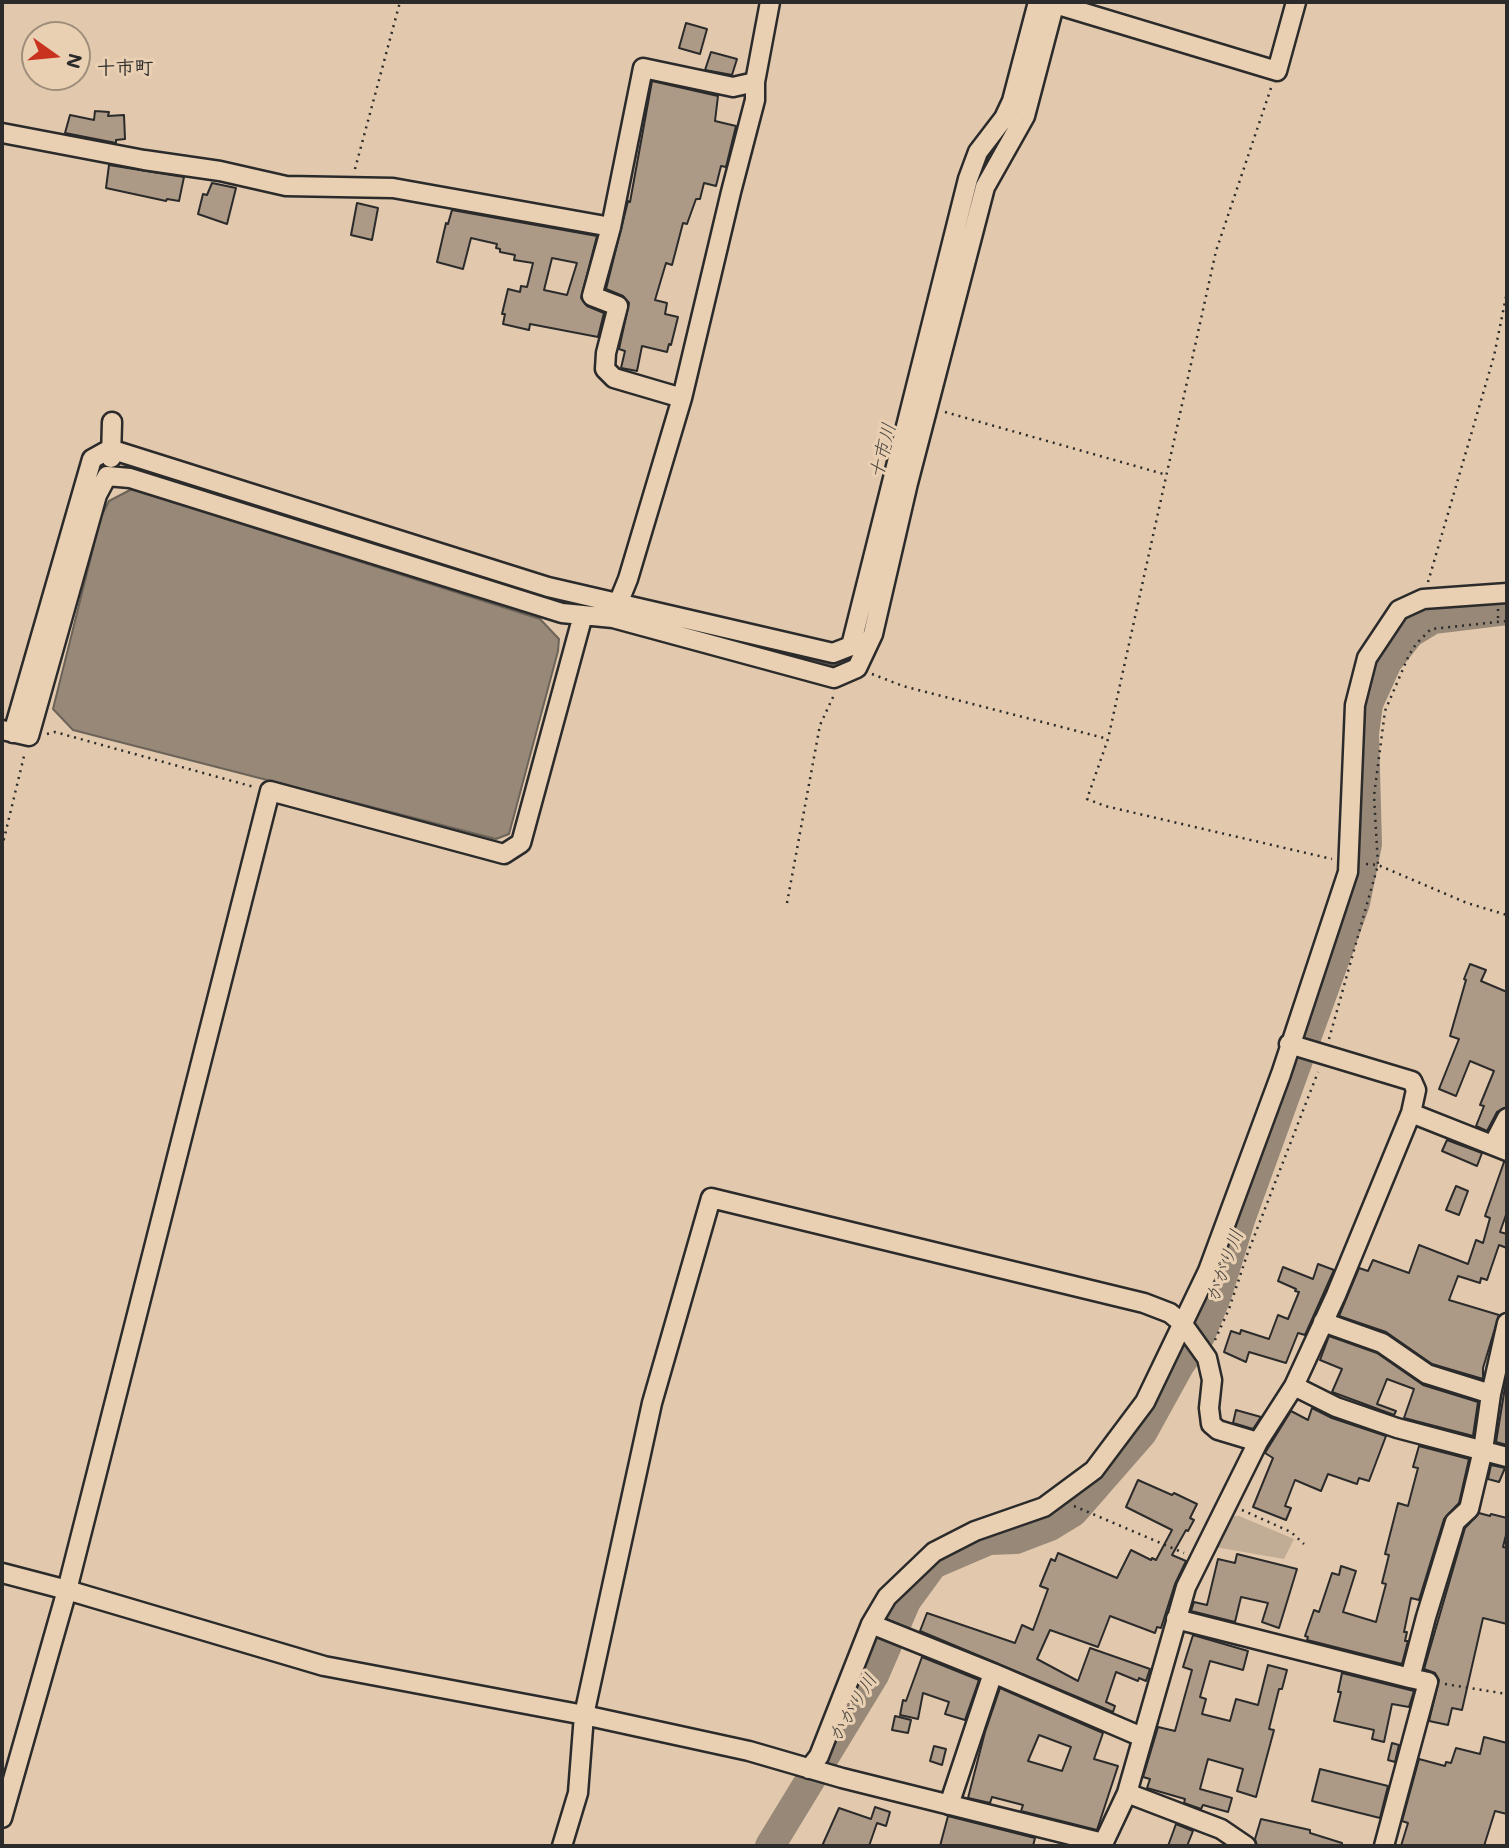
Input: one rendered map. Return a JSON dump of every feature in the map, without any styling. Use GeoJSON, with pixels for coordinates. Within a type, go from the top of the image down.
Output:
{"type":"FeatureCollection","features":[{"type":"Feature","properties":{"kind":"street"},"geometry":{"type":"LineString","coordinates":[[616,610],[628,579],[682,398],[755,100],[755,82],[770,2]]}},
{"type":"Feature","properties":{"kind":"street"},"geometry":{"type":"LineString","coordinates":[[1049,2],[1277,71],[1296,2]]}},
{"type":"Feature","properties":{"kind":"street"},"geometry":{"type":"LineString","coordinates":[[15,733],[92,459],[110,449],[834,678],[851,671],[873,634],[927,407],[985,187],[1025,116],[1049,2]]}},
{"type":"Feature","properties":{"kind":"street"},"geometry":{"type":"LineString","coordinates":[[107,475],[130,478],[562,613],[583,615],[616,610],[833,653],[851,646],[968,179],[978,152],[1004,118],[1012,101],[1049,2]]}},
{"type":"Feature","properties":{"kind":"street"},"geometry":{"type":"LineString","coordinates":[[682,398],[614,378],[605,369],[606,353],[618,306],[592,296],[611,227],[643,68],[733,88],[755,82]]}},
{"type":"Feature","properties":{"kind":"street"},"geometry":{"type":"LineString","coordinates":[[2,133],[144,160],[220,171],[286,186],[393,188],[611,227]]}},
{"type":"Feature","properties":{"kind":"street"},"geometry":{"type":"LineString","coordinates":[[15,733],[97,495],[107,475],[113,450],[112,422]]}},
{"type":"Feature","properties":{"kind":"street"},"geometry":{"type":"LineString","coordinates":[[809,1769],[819,1756],[871,1624],[887,1597],[934,1552],[975,1531],[1044,1507],[1094,1470],[1145,1402],[1208,1272],[1281,1074],[1348,872],[1354,705],[1367,658],[1399,610],[1423,599],[1507,593]]}},
{"type":"Feature","properties":{"kind":"street"},"geometry":{"type":"LineString","coordinates":[[2,1818],[67,1590],[270,791],[504,854],[521,843],[583,615]]}},
{"type":"Feature","properties":{"kind":"street"},"geometry":{"type":"LineString","coordinates":[[2,1573],[324,1666],[584,1715],[749,1751],[1014,1822],[1026,1822],[1103,1845],[1127,1793],[1186,1587],[1258,1442],[1294,1386],[1411,1113],[1416,1090],[1412,1081],[1289,1044]]}},
{"type":"Feature","properties":{"kind":"street"},"geometry":{"type":"LineString","coordinates":[[1411,1113],[1500,1148],[1507,1118]]}},
{"type":"Feature","properties":{"kind":"street"},"geometry":{"type":"LineString","coordinates":[[562,1846],[578,1793],[584,1715],[652,1403],[711,1198],[1144,1303],[1170,1313],[1182,1323],[1207,1358],[1212,1380],[1209,1408],[1211,1424],[1218,1430],[1258,1442]]}},
{"type":"Feature","properties":{"kind":"street"},"geometry":{"type":"LineString","coordinates":[[1323,1322],[1382,1343],[1427,1374],[1490,1394]]}},
{"type":"Feature","properties":{"kind":"street"},"geometry":{"type":"LineString","coordinates":[[1417,1680],[1426,1616],[1455,1522],[1469,1509],[1483,1450],[1490,1394],[1507,1323]]}},
{"type":"Feature","properties":{"kind":"street"},"geometry":{"type":"LineString","coordinates":[[1294,1386],[1336,1407],[1396,1428],[1507,1457]]}},
{"type":"Feature","properties":{"kind":"street"},"geometry":{"type":"LineString","coordinates":[[1176,1619],[1428,1682],[1384,1846]]}},
{"type":"Feature","properties":{"kind":"street"},"geometry":{"type":"LineString","coordinates":[[871,1624],[1142,1737]]}},
{"type":"Feature","properties":{"kind":"street"},"geometry":{"type":"LineString","coordinates":[[948,1805],[993,1673]]}},
{"type":"Feature","properties":{"kind":"street"},"geometry":{"type":"LineString","coordinates":[[1127,1793],[1222,1829],[1246,1846]]}},
{"type":"Feature","properties":{"kind":"path"},"geometry":{"type":"LineString","coordinates":[[350,186],[400,2]]}},
{"type":"Feature","properties":{"kind":"path"},"geometry":{"type":"LineString","coordinates":[[1277,71],[1216,251],[1108,739],[1087,799],[1105,806],[1349,863],[1378,864],[1467,903],[1507,915]]}},
{"type":"Feature","properties":{"kind":"path"},"geometry":{"type":"LineString","coordinates":[[1423,599],[1494,356],[1507,292]]}},
{"type":"Feature","properties":{"kind":"path"},"geometry":{"type":"LineString","coordinates":[[927,407],[1167,475]]}},
{"type":"Feature","properties":{"kind":"path"},"geometry":{"type":"LineString","coordinates":[[1207,1358],[1229,1309],[1247,1255],[1325,1054],[1378,864],[1374,796],[1376,763],[1385,711],[1409,655],[1416,643],[1431,629],[1507,621]]}},
{"type":"Feature","properties":{"kind":"path"},"geometry":{"type":"LineString","coordinates":[[787,903],[820,725],[851,671],[1108,739]]}},
{"type":"Feature","properties":{"kind":"path"},"geometry":{"type":"LineString","coordinates":[[2,847],[15,733],[55,732],[270,791]]}},
{"type":"Feature","properties":{"kind":"path"},"geometry":{"type":"LineString","coordinates":[[1229,1504],[1291,1532],[1304,1544]]}},
{"type":"Feature","properties":{"kind":"path"},"geometry":{"type":"LineString","coordinates":[[1085,1510],[1200,1560]]}},
{"type":"Feature","properties":{"kind":"path"},"geometry":{"type":"LineString","coordinates":[[1417,1680],[1507,1694]]}},
{"type":"Feature","properties":{"kind":"shaded area"},"geometry":{"type":"Polygon","coordinates":[[[132,489],[540,619],[559,639],[558,651],[509,834],[496,839],[73,730],[53,709],[101,517],[109,501],[132,489]]]}},
{"type":"Feature","properties":{"kind":"shaded area"},"geometry":{"type":"Polygon","coordinates":[[[1232,1516],[1239,1516],[1294,1539],[1284,1559],[1215,1547],[1232,1516]]]}},
{"type":"Feature","properties":{"kind":"building"},"geometry":{"type":"Polygon","coordinates":[[[686,23],[707,29],[700,54],[679,48],[686,23]]]}},
{"type":"Feature","properties":{"kind":"building"},"geometry":{"type":"Polygon","coordinates":[[[711,52],[737,59],[732,75],[705,70],[711,52]]]}},
{"type":"Feature","properties":{"kind":"building"},"geometry":{"type":"Polygon","coordinates":[[[652,81],[718,96],[715,121],[736,126],[726,167],[721,166],[716,186],[704,183],[700,199],[696,199],[687,224],[683,223],[672,265],[666,263],[655,300],[667,303],[665,314],[678,317],[671,345],[669,344],[667,352],[642,346],[637,371],[621,368],[625,351],[619,349],[629,303],[623,296],[606,289],[628,201],[630,202],[652,81]]]}},
{"type":"Feature","properties":{"kind":"building"},"geometry":{"type":"Polygon","coordinates":[[[95,111],[109,112],[108,116],[124,115],[125,139],[116,140],[116,143],[65,133],[70,115],[94,120],[95,111]]]}},
{"type":"Feature","properties":{"kind":"building"},"geometry":{"type":"Polygon","coordinates":[[[109,165],[184,177],[179,201],[166,201],[106,188],[109,165]]]}},
{"type":"Feature","properties":{"kind":"building"},"geometry":{"type":"Polygon","coordinates":[[[212,183],[236,188],[227,224],[198,214],[203,194],[207,195],[212,183]]]}},
{"type":"Feature","properties":{"kind":"building"},"geometry":{"type":"Polygon","coordinates":[[[357,203],[378,208],[372,240],[351,235],[357,203]]]}},
{"type":"Feature","properties":{"kind":"building"},"geometry":{"type":"Polygon","coordinates":[[[452,210],[597,236],[581,298],[587,306],[604,313],[598,337],[530,324],[529,330],[503,324],[505,314],[502,314],[508,289],[520,292],[521,286],[527,287],[533,263],[514,260],[515,255],[500,252],[500,249],[496,248],[497,244],[471,238],[463,269],[437,262],[446,223],[448,224],[452,210]],[[552,258],[544,290],[567,295],[577,263],[552,258]]]}},
{"type":"Feature","properties":{"kind":"building"},"geometry":{"type":"Polygon","coordinates":[[[1470,964],[1486,970],[1481,981],[1507,992],[1507,1107],[1497,1112],[1487,1131],[1476,1126],[1484,1106],[1480,1105],[1494,1071],[1470,1061],[1456,1096],[1439,1089],[1459,1039],[1450,1036],[1470,964]]]}},
{"type":"Feature","properties":{"kind":"building"},"geometry":{"type":"Polygon","coordinates":[[[1447,1140],[1482,1153],[1477,1166],[1442,1151],[1447,1140]]]}},
{"type":"Feature","properties":{"kind":"building"},"geometry":{"type":"Polygon","coordinates":[[[1504,1162],[1507,1162],[1507,1212],[1500,1232],[1507,1234],[1507,1248],[1499,1245],[1487,1280],[1481,1278],[1480,1283],[1458,1276],[1449,1300],[1499,1315],[1483,1368],[1483,1379],[1432,1364],[1386,1332],[1339,1316],[1359,1268],[1368,1271],[1373,1260],[1409,1273],[1419,1245],[1468,1264],[1476,1240],[1483,1243],[1490,1218],[1485,1216],[1504,1162]]]}},
{"type":"Feature","properties":{"kind":"building"},"geometry":{"type":"Polygon","coordinates":[[[1456,1186],[1468,1191],[1459,1215],[1446,1210],[1456,1186]]]}},
{"type":"Feature","properties":{"kind":"building"},"geometry":{"type":"Polygon","coordinates":[[[1318,1264],[1334,1270],[1305,1335],[1298,1333],[1286,1363],[1249,1352],[1246,1362],[1224,1352],[1231,1331],[1240,1334],[1241,1330],[1269,1339],[1278,1315],[1288,1319],[1299,1292],[1278,1281],[1283,1267],[1313,1279],[1318,1264]]]}},
{"type":"Feature","properties":{"kind":"building"},"geometry":{"type":"Polygon","coordinates":[[[1329,1336],[1377,1353],[1423,1385],[1478,1402],[1473,1436],[1404,1418],[1414,1389],[1387,1379],[1377,1404],[1396,1411],[1394,1415],[1332,1392],[1342,1369],[1320,1360],[1329,1336]]]}},
{"type":"Feature","properties":{"kind":"building"},"geometry":{"type":"Polygon","coordinates":[[[1507,1375],[1507,1445],[1496,1442],[1507,1375]]]}},
{"type":"Feature","properties":{"kind":"building"},"geometry":{"type":"Polygon","coordinates":[[[1312,1408],[1332,1418],[1386,1436],[1369,1481],[1359,1478],[1357,1484],[1328,1474],[1321,1491],[1295,1480],[1285,1506],[1291,1508],[1286,1520],[1253,1507],[1273,1458],[1265,1453],[1291,1411],[1308,1420],[1312,1408]]]}},
{"type":"Feature","properties":{"kind":"building"},"geometry":{"type":"Polygon","coordinates":[[[1236,1410],[1261,1417],[1253,1429],[1233,1423],[1236,1410]]]}},
{"type":"Feature","properties":{"kind":"building"},"geometry":{"type":"Polygon","coordinates":[[[1419,1446],[1469,1459],[1459,1503],[1444,1519],[1419,1600],[1411,1598],[1404,1632],[1407,1632],[1405,1641],[1408,1641],[1402,1664],[1307,1640],[1308,1637],[1305,1636],[1314,1610],[1319,1612],[1332,1573],[1339,1575],[1341,1566],[1356,1571],[1343,1612],[1376,1622],[1386,1584],[1382,1583],[1389,1555],[1385,1554],[1398,1503],[1408,1506],[1418,1468],[1413,1467],[1419,1446]]]}},
{"type":"Feature","properties":{"kind":"building"},"geometry":{"type":"Polygon","coordinates":[[[1491,1465],[1505,1468],[1499,1482],[1488,1479],[1491,1465]]]}},
{"type":"Feature","properties":{"kind":"building"},"geometry":{"type":"Polygon","coordinates":[[[1138,1480],[1197,1504],[1190,1518],[1194,1520],[1172,1555],[1186,1561],[1175,1584],[1161,1628],[1157,1627],[1155,1633],[1110,1616],[1098,1647],[1050,1630],[1037,1659],[1078,1681],[1090,1648],[1150,1669],[1146,1681],[1139,1678],[1138,1681],[1116,1672],[1106,1702],[1115,1706],[1113,1712],[920,1631],[927,1613],[1015,1643],[1022,1625],[1033,1630],[1048,1589],[1040,1586],[1051,1559],[1055,1561],[1058,1553],[1117,1578],[1131,1550],[1156,1560],[1172,1530],[1126,1507],[1138,1480]]]}},
{"type":"Feature","properties":{"kind":"building"},"geometry":{"type":"Polygon","coordinates":[[[1479,1513],[1507,1518],[1503,1547],[1507,1548],[1507,1624],[1483,1618],[1462,1710],[1452,1708],[1448,1725],[1429,1721],[1439,1680],[1435,1673],[1424,1669],[1465,1528],[1479,1513]]]}},
{"type":"Feature","properties":{"kind":"building"},"geometry":{"type":"Polygon","coordinates":[[[1237,1554],[1297,1569],[1279,1628],[1262,1622],[1268,1603],[1241,1597],[1235,1622],[1191,1611],[1194,1602],[1207,1605],[1218,1559],[1235,1563],[1237,1554]]]}},
{"type":"Feature","properties":{"kind":"building"},"geometry":{"type":"Polygon","coordinates":[[[1193,1635],[1248,1651],[1243,1670],[1210,1661],[1200,1697],[1206,1699],[1202,1714],[1230,1721],[1236,1699],[1258,1705],[1268,1665],[1287,1670],[1282,1689],[1279,1689],[1269,1729],[1274,1730],[1256,1797],[1237,1791],[1243,1769],[1208,1759],[1200,1789],[1232,1798],[1228,1812],[1203,1805],[1201,1809],[1184,1803],[1185,1799],[1147,1788],[1150,1779],[1143,1777],[1158,1727],[1175,1731],[1192,1670],[1183,1667],[1193,1635]]]}},
{"type":"Feature","properties":{"kind":"building"},"geometry":{"type":"Polygon","coordinates":[[[922,1657],[979,1680],[965,1720],[945,1714],[949,1702],[923,1693],[918,1719],[900,1715],[903,1700],[906,1701],[922,1657]]]}},
{"type":"Feature","properties":{"kind":"building"},"geometry":{"type":"Polygon","coordinates":[[[1342,1673],[1414,1691],[1409,1707],[1392,1704],[1384,1742],[1372,1739],[1374,1730],[1334,1721],[1341,1692],[1338,1692],[1342,1673]]]}},
{"type":"Feature","properties":{"kind":"building"},"geometry":{"type":"Polygon","coordinates":[[[1000,1688],[1103,1733],[1094,1759],[1118,1766],[1097,1830],[1021,1811],[1023,1805],[992,1797],[990,1803],[968,1798],[985,1732],[1000,1688]],[[1039,1735],[1028,1761],[1062,1771],[1071,1747],[1039,1735]]]}},
{"type":"Feature","properties":{"kind":"building"},"geometry":{"type":"Polygon","coordinates":[[[895,1716],[911,1720],[908,1733],[892,1730],[895,1716]]]}},
{"type":"Feature","properties":{"kind":"building"},"geometry":{"type":"Polygon","coordinates":[[[1484,1737],[1507,1743],[1507,1814],[1495,1811],[1484,1846],[1401,1846],[1408,1823],[1402,1821],[1419,1759],[1445,1766],[1446,1762],[1451,1763],[1456,1748],[1480,1754],[1484,1737]]]}},
{"type":"Feature","properties":{"kind":"building"},"geometry":{"type":"Polygon","coordinates":[[[1392,1743],[1399,1745],[1395,1762],[1388,1760],[1392,1743]]]}},
{"type":"Feature","properties":{"kind":"building"},"geometry":{"type":"Polygon","coordinates":[[[934,1746],[946,1749],[942,1765],[930,1761],[934,1746]]]}},
{"type":"Feature","properties":{"kind":"building"},"geometry":{"type":"Polygon","coordinates":[[[1320,1769],[1388,1786],[1380,1818],[1312,1801],[1320,1769]]]}},
{"type":"Feature","properties":{"kind":"building"},"geometry":{"type":"Polygon","coordinates":[[[875,1807],[890,1812],[886,1826],[877,1823],[869,1846],[822,1846],[839,1808],[871,1819],[875,1807]]]}},
{"type":"Feature","properties":{"kind":"building"},"geometry":{"type":"Polygon","coordinates":[[[948,1816],[1035,1838],[1033,1846],[940,1846],[948,1816]]]}},
{"type":"Feature","properties":{"kind":"building"},"geometry":{"type":"Polygon","coordinates":[[[1261,1819],[1310,1830],[1310,1833],[1342,1843],[1342,1846],[1257,1846],[1255,1839],[1261,1819]]]}},
{"type":"Feature","properties":{"kind":"building"},"geometry":{"type":"Polygon","coordinates":[[[1176,1824],[1193,1831],[1187,1846],[1168,1846],[1176,1824]]]}},
{"type":"Feature","properties":{"kind":"waterway","name":"かがり川"},"geometry":{"type":"LineString","coordinates":[[770,1846],[874,1675],[906,1601],[933,1564],[989,1540],[1016,1539],[1050,1526],[1073,1512],[1142,1433],[1180,1364],[1200,1336],[1355,903],[1367,844],[1364,734],[1368,704],[1387,662],[1410,633],[1433,619],[1507,610]]}},
{"type":"Feature","properties":{"kind":"waterway","name":"十市川"},"geometry":{"type":"LineString","coordinates":[[681,627],[836,667],[849,653]]}},
{"type":"Feature","properties":{"kind":"district","name":"十市町"},"geometry":{"type":"Point","coordinates":[125,68]}}]}
